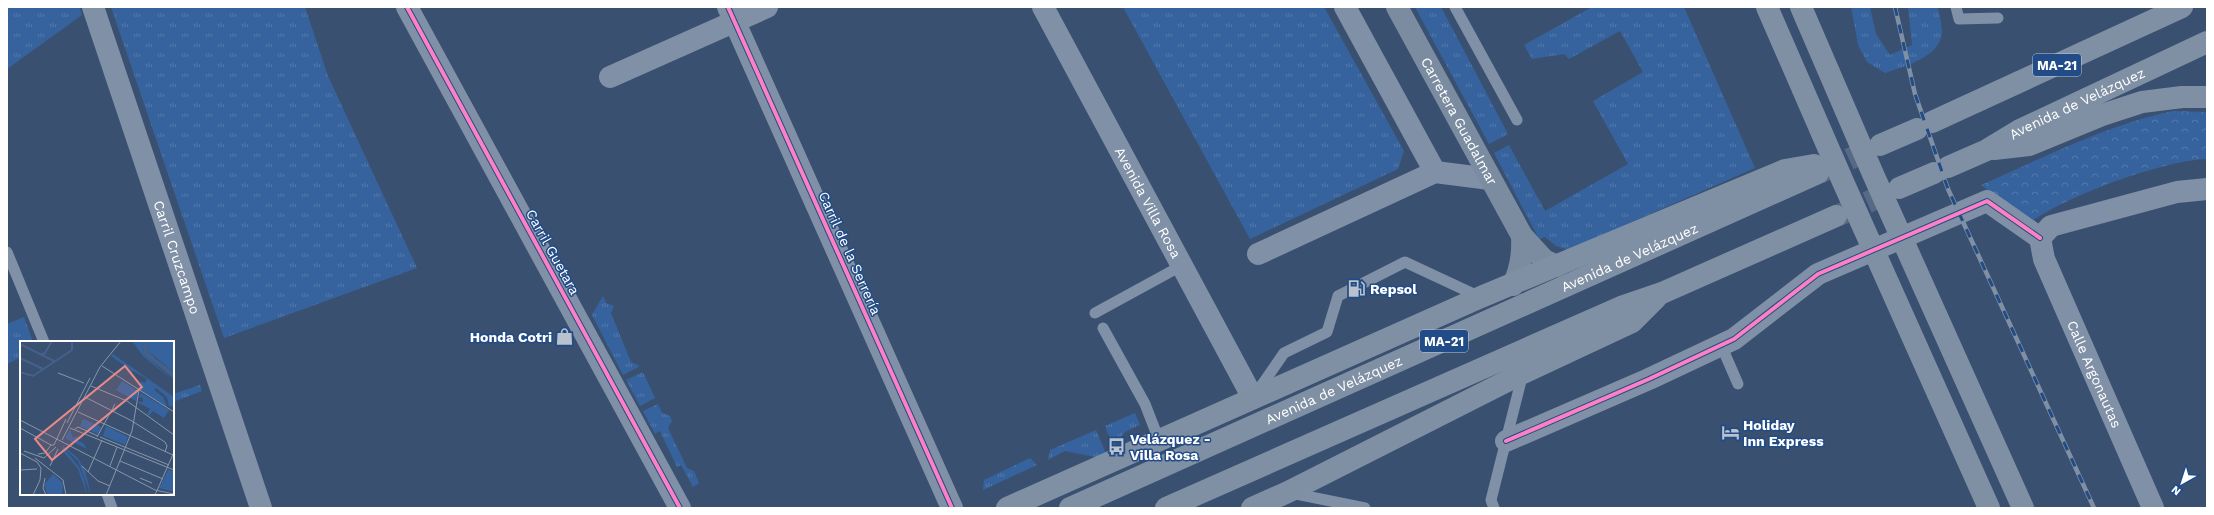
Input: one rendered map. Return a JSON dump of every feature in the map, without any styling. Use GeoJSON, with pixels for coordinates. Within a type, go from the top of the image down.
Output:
{"type":"FeatureCollection","features":[{"type":"Feature","properties":{"kind":"highway"},"geometry":{"type":"LineString","coordinates":[[1767,7],[1847,191],[1989,508]]}},
{"type":"Feature","properties":{"kind":"highway"},"geometry":{"type":"LineString","coordinates":[[1801,7],[1873,174],[2023,508]]}},
{"type":"Feature","properties":{"kind":"highway","name":"MA-21"},"geometry":{"type":"LineString","coordinates":[[1880,145],[2182,7]]}},
{"type":"Feature","properties":{"kind":"highway","name":"Avenida de Velázquez"},"geometry":{"type":"LineString","coordinates":[[1899,188],[1986,150],[2020,130],[2207,42]]}},
{"type":"Feature","properties":{"kind":"highway"},"geometry":{"type":"LineString","coordinates":[[1986,150],[2029,145],[2102,114],[2142,102],[2182,97],[2207,97]]}},
{"type":"Feature","properties":{"kind":"highway","name":"Avenida de Velázquez"},"geometry":{"type":"LineString","coordinates":[[1070,508],[1816,169],[1785,170],[1557,266]]}},
{"type":"Feature","properties":{"kind":"highway","name":"MA-21"},"geometry":{"type":"LineString","coordinates":[[1166,508],[1621,307],[1662,293],[1836,216]]}},
{"type":"Feature","properties":{"kind":"highway"},"geometry":{"type":"LineString","coordinates":[[1007,508],[1481,297],[1557,266]]}},
{"type":"Feature","properties":{"kind":"highway"},"geometry":{"type":"LineString","coordinates":[[1252,508],[1288,492],[1523,373],[1632,322],[1662,293]]}},
{"type":"Feature","properties":{"kind":"street","name":"Carril Cruzcampo"},"geometry":{"type":"LineString","coordinates":[[93,7],[261,508]]}},
{"type":"Feature","properties":{"kind":"street","name":"Carril Guetara"},"geometry":{"type":"LineString","coordinates":[[407,7],[680,508]]}},
{"type":"Feature","properties":{"kind":"street"},"geometry":{"type":"LineString","coordinates":[[610,77],[731,15],[767,7]]}},
{"type":"Feature","properties":{"kind":"street","name":"Avenida Villa Rosa"},"geometry":{"type":"LineString","coordinates":[[1043,7],[1253,398]]}},
{"type":"Feature","properties":{"kind":"street"},"geometry":{"type":"LineString","coordinates":[[1345,7],[1435,172]]}},
{"type":"Feature","properties":{"kind":"street","name":"Carretera Guadalmar"},"geometry":{"type":"LineString","coordinates":[[1397,7],[1522,236],[1544,260],[1557,266]]}},
{"type":"Feature","properties":{"kind":"street","name":"Carril de la Serrería"},"geometry":{"type":"LineString","coordinates":[[731,15],[952,508]]}},
{"type":"Feature","properties":{"kind":"street"},"geometry":{"type":"LineString","coordinates":[[1258,254],[1435,172],[1490,179]]}},
{"type":"Feature","properties":{"kind":"street"},"geometry":{"type":"LineString","coordinates":[[1506,441],[1650,379],[1734,340],[1818,274],[1987,201],[2040,238],[2052,226],[2177,192],[2207,189]]}},
{"type":"Feature","properties":{"kind":"street","name":"Carretera Guadalmar"},"geometry":{"type":"LineString","coordinates":[[1513,285],[1519,274],[1523,254],[1522,236]]}},
{"type":"Feature","properties":{"kind":"street","name":"Calle Argonautas"},"geometry":{"type":"LineString","coordinates":[[2040,238],[2044,258],[2153,508]]}},
{"type":"Feature","properties":{"kind":"lane"},"geometry":{"type":"LineString","coordinates":[[1455,7],[1517,120]]}},
{"type":"Feature","properties":{"kind":"lane"},"geometry":{"type":"LineString","coordinates":[[1956,7],[1959,19],[1998,18]]}},
{"type":"Feature","properties":{"kind":"lane"},"geometry":{"type":"LineString","coordinates":[[7,252],[44,341]]}},
{"type":"Feature","properties":{"kind":"lane"},"geometry":{"type":"LineString","coordinates":[[1253,398],[1284,353],[1327,332],[1338,296],[1405,262],[1481,297]]}},
{"type":"Feature","properties":{"kind":"lane"},"geometry":{"type":"LineString","coordinates":[[1094,313],[1181,266]]}},
{"type":"Feature","properties":{"kind":"lane"},"geometry":{"type":"LineString","coordinates":[[1103,328],[1145,404],[1159,440]]}},
{"type":"Feature","properties":{"kind":"lane"},"geometry":{"type":"LineString","coordinates":[[1721,345],[1738,384]]}},
{"type":"Feature","properties":{"kind":"lane"},"geometry":{"type":"LineString","coordinates":[[1494,508],[1491,500],[1523,373]]}},
{"type":"Feature","properties":{"kind":"lane"},"geometry":{"type":"LineString","coordinates":[[1288,492],[1365,508]]}},
{"type":"Feature","properties":{"kind":"lane"},"geometry":{"type":"LineString","coordinates":[[107,495],[112,508]]}},
{"type":"Feature","properties":{"kind":"green space"},"geometry":{"type":"Polygon","coordinates":[[[7,7],[79,7],[82,15],[7,69],[7,7]]]}},
{"type":"Feature","properties":{"kind":"green space"},"geometry":{"type":"Polygon","coordinates":[[[111,7],[305,7],[328,76],[417,268],[224,338],[111,7]]]}},
{"type":"Feature","properties":{"kind":"green space"},"geometry":{"type":"Polygon","coordinates":[[[1123,7],[1324,7],[1404,151],[1398,169],[1250,239],[1123,7]]]}},
{"type":"Feature","properties":{"kind":"green space"},"geometry":{"type":"Polygon","coordinates":[[[1415,7],[1441,7],[1508,134],[1489,144],[1415,7]]]}},
{"type":"Feature","properties":{"kind":"green space"},"geometry":{"type":"Polygon","coordinates":[[[1592,7],[1684,7],[1755,168],[1568,250],[1556,246],[1545,237],[1539,239],[1494,153],[1509,145],[1545,211],[1628,164],[1593,101],[1643,72],[1620,31],[1569,59],[1564,54],[1532,59],[1524,45],[1592,7]]]}},
{"type":"Feature","properties":{"kind":"green space"},"geometry":{"type":"Polygon","coordinates":[[[1851,7],[1870,7],[1876,34],[1890,55],[1912,45],[1908,7],[1938,7],[1942,29],[1940,41],[1929,54],[1921,59],[1912,64],[1885,73],[1867,62],[1858,45],[1851,7]]]}},
{"type":"Feature","properties":{"kind":"green space"},"geometry":{"type":"Polygon","coordinates":[[[2173,111],[2207,112],[2207,159],[2166,166],[2116,181],[2067,201],[2031,222],[1981,185],[2099,133],[2148,117],[2173,111]]]}},
{"type":"Feature","properties":{"kind":"green space"},"geometry":{"type":"Polygon","coordinates":[[[603,296],[606,303],[614,306],[611,313],[631,362],[640,366],[623,375],[592,315],[603,296]]]}},
{"type":"Feature","properties":{"kind":"green space"},"geometry":{"type":"Polygon","coordinates":[[[24,317],[33,341],[20,341],[20,358],[7,364],[7,324],[24,317]]]}},
{"type":"Feature","properties":{"kind":"green space"},"geometry":{"type":"Polygon","coordinates":[[[643,372],[655,398],[640,406],[626,380],[643,372]]]}},
{"type":"Feature","properties":{"kind":"green space"},"geometry":{"type":"Polygon","coordinates":[[[200,385],[202,391],[174,402],[174,394],[200,385]]]}},
{"type":"Feature","properties":{"kind":"green space"},"geometry":{"type":"Polygon","coordinates":[[[658,404],[662,413],[670,416],[672,421],[668,428],[687,468],[694,471],[699,483],[693,487],[681,465],[677,467],[660,431],[655,434],[643,411],[658,404]]]}},
{"type":"Feature","properties":{"kind":"green space"},"geometry":{"type":"Polygon","coordinates":[[[1135,413],[1140,425],[1125,432],[1113,446],[1105,426],[1135,413]]]}},
{"type":"Feature","properties":{"kind":"green space"},"geometry":{"type":"Polygon","coordinates":[[[1096,430],[1106,454],[1095,457],[1065,451],[1048,460],[1050,450],[1096,430]]]}},
{"type":"Feature","properties":{"kind":"green space"},"geometry":{"type":"Polygon","coordinates":[[[1030,458],[1037,465],[983,490],[984,480],[1030,458]]]}},
{"type":"Feature","properties":{"kind":"tunnel"},"geometry":{"type":"LineString","coordinates":[[1819,173],[1880,145]]}},
{"type":"Feature","properties":{"kind":"tunnel"},"geometry":{"type":"LineString","coordinates":[[1837,216],[1899,188]]}},
{"type":"Feature","properties":{"kind":"railway"},"geometry":{"type":"LineString","coordinates":[[1895,7],[1915,94],[1948,189],[2094,508]]}},
{"type":"Feature","properties":{"kind":"cycle path"},"geometry":{"type":"LineString","coordinates":[[407,7],[680,508]]}},
{"type":"Feature","properties":{"kind":"cycle path"},"geometry":{"type":"LineString","coordinates":[[728,7],[952,508]]}},
{"type":"Feature","properties":{"kind":"cycle path"},"geometry":{"type":"LineString","coordinates":[[1506,441],[1649,379],[1734,339],[1818,274],[1987,201],[2040,238]]}},
{"type":"Feature","properties":{"kind":"place","name":"Repsol"},"geometry":{"type":"Point","coordinates":[1357,289]}},
{"type":"Feature","properties":{"kind":"place","name":"Honda Cotri"},"geometry":{"type":"Point","coordinates":[565,337]}},
{"type":"Feature","properties":{"kind":"place","name":"Holiday Inn Express"},"geometry":{"type":"Point","coordinates":[1730,433]}},
{"type":"Feature","properties":{"kind":"place","name":"Velázquez - Villa Rosa"},"geometry":{"type":"Point","coordinates":[1117,447]}}]}
